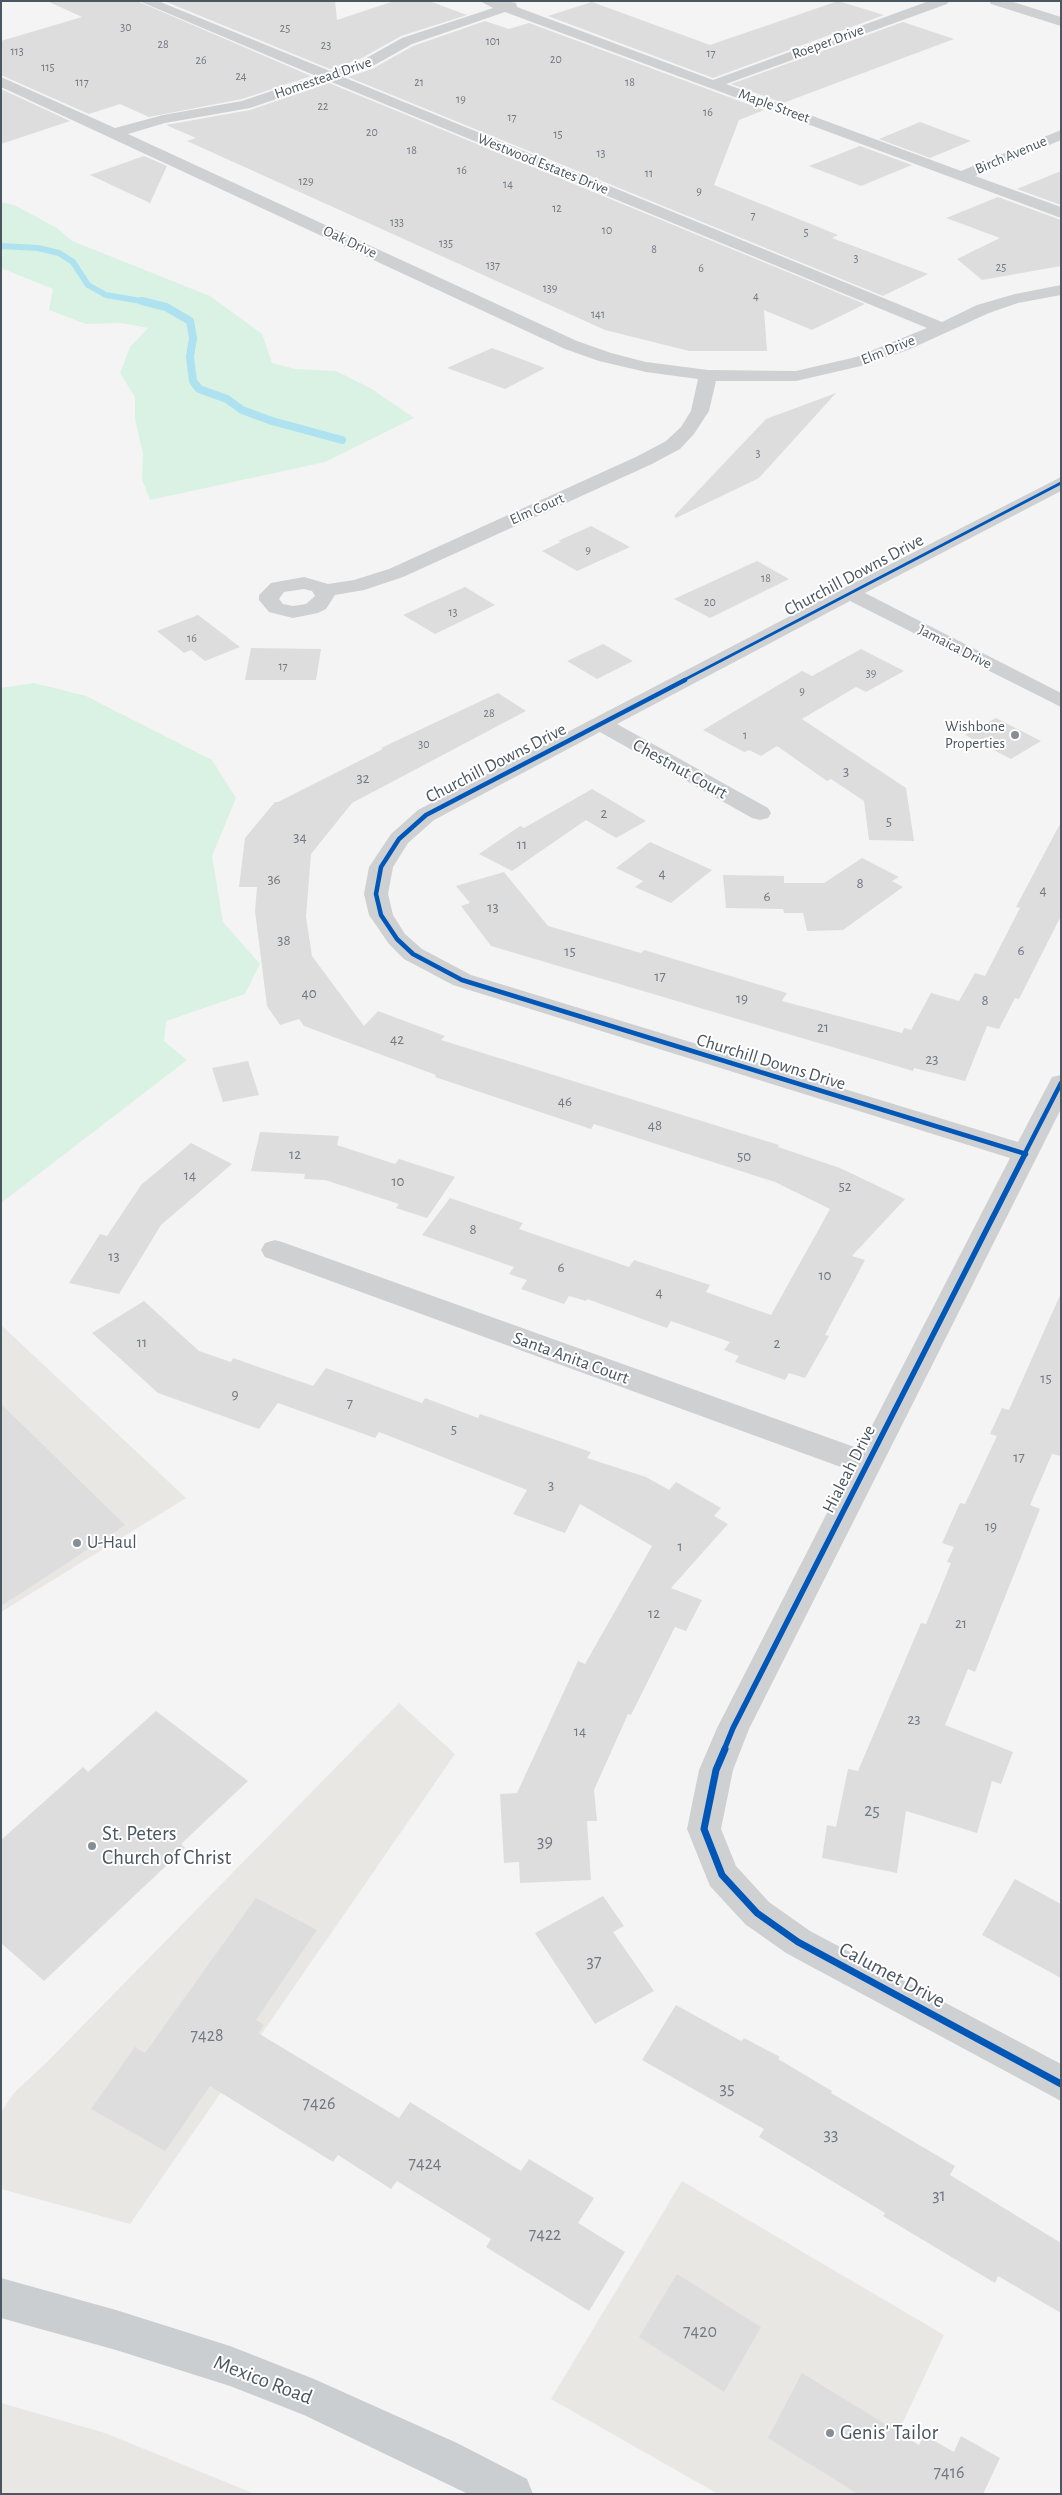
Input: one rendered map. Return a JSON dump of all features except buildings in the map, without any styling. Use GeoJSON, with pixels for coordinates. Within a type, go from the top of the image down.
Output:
{"type":"FeatureCollection","features":[{"type":"Feature","properties":{"kind":"main road","name":"Mexico Road"},"geometry":{"type":"LineString","coordinates":[[1,2298],[116,2330],[238,2370],[314,2399],[442,2458],[512,2494]]}},
{"type":"Feature","properties":{"kind":"street","name":"Westwood Estates Drive"},"geometry":{"type":"LineString","coordinates":[[146,1],[940,327]]}},
{"type":"Feature","properties":{"kind":"street","name":"Maple Street"},"geometry":{"type":"LineString","coordinates":[[487,1],[1061,212]]}},
{"type":"Feature","properties":{"kind":"street","name":"Homestead Drive"},"geometry":{"type":"LineString","coordinates":[[115,133],[163,119],[245,104],[366,64],[407,41],[524,1]]}},
{"type":"Feature","properties":{"kind":"street","name":"Roeper Drive"},"geometry":{"type":"LineString","coordinates":[[714,84],[942,1]]}},
{"type":"Feature","properties":{"kind":"street"},"geometry":{"type":"LineString","coordinates":[[996,1],[1061,22]]}},
{"type":"Feature","properties":{"kind":"street","name":"Oak Drive"},"geometry":{"type":"LineString","coordinates":[[1,80],[571,345],[605,357],[646,367],[708,375]]}},
{"type":"Feature","properties":{"kind":"street","name":"Birch Avenue"},"geometry":{"type":"LineString","coordinates":[[962,176],[1061,134]]}},
{"type":"Feature","properties":{"kind":"street","name":"Elm Drive"},"geometry":{"type":"LineString","coordinates":[[708,375],[754,378],[796,376],[861,362],[902,346],[982,309],[1015,299],[1061,290]]}},
{"type":"Feature","properties":{"kind":"street","name":"Elm Court"},"geometry":{"type":"LineString","coordinates":[[324,592],[357,586],[396,573],[652,456],[673,444],[688,430],[700,411],[708,375]]}},
{"type":"Feature","properties":{"kind":"street","name":"Churchill Downs Drive"},"geometry":{"type":"LineString","coordinates":[[1026,1154],[462,980],[413,954],[397,939],[381,915],[376,894],[381,867],[399,839],[426,814],[849,593],[1057,489]]}},
{"type":"Feature","properties":{"kind":"street","name":"Jamaica Drive"},"geometry":{"type":"LineString","coordinates":[[849,593],[1061,701]]}},
{"type":"Feature","properties":{"kind":"street","name":"Chestnut Court"},"geometry":{"type":"LineString","coordinates":[[601,724],[760,813]]}},
{"type":"Feature","properties":{"kind":"street","name":"Hialeah Drive"},"geometry":{"type":"LineString","coordinates":[[722,1875],[704,1829],[716,1770],[733,1728],[1061,1083]]}},
{"type":"Feature","properties":{"kind":"street","name":"Santa Anita Court"},"geometry":{"type":"LineString","coordinates":[[275,1250],[867,1464]]}},
{"type":"Feature","properties":{"kind":"street","name":"Calumet Drive"},"geometry":{"type":"LineString","coordinates":[[722,1875],[756,1913],[798,1942],[1061,2084]]}},
{"type":"Feature","properties":{"kind":"shaded area"},"geometry":{"type":"Polygon","coordinates":[[[1,1325],[186,1498],[1,1612],[1,1325]]]}},
{"type":"Feature","properties":{"kind":"shaded area"},"geometry":{"type":"Polygon","coordinates":[[[399,1703],[455,1754],[130,2224],[1,2189],[1,2112],[14,2093],[48,2061],[399,1703]]]}},
{"type":"Feature","properties":{"kind":"shaded area"},"geometry":{"type":"Polygon","coordinates":[[[682,2181],[944,2335],[869,2494],[718,2494],[551,2399],[682,2181]]]}},
{"type":"Feature","properties":{"kind":"shaded area"},"geometry":{"type":"Polygon","coordinates":[[[1,2403],[105,2433],[255,2494],[1,2494],[1,2403]]]}},
{"type":"Feature","properties":{"kind":"green space"},"geometry":{"type":"Polygon","coordinates":[[[1,202],[14,205],[57,228],[72,241],[210,296],[262,334],[272,363],[295,369],[336,371],[372,389],[414,418],[325,462],[150,500],[142,479],[143,454],[135,419],[135,397],[120,373],[130,347],[148,328],[121,323],[86,324],[49,310],[53,289],[1,268],[1,202]]]}},
{"type":"Feature","properties":{"kind":"green space"},"geometry":{"type":"Polygon","coordinates":[[[34,683],[86,696],[212,760],[236,798],[212,856],[223,922],[260,964],[245,994],[166,1021],[164,1041],[187,1060],[1,1203],[1,688],[34,683]]]}},
{"type":"Feature","properties":{"kind":"waterway"},"geometry":{"type":"LineString","coordinates":[[1,246],[38,248],[59,253],[73,262],[88,285],[106,295],[144,301]]}},
{"type":"Feature","properties":{"kind":"waterway"},"geometry":{"type":"LineString","coordinates":[[144,301],[166,307],[190,321],[193,338],[190,357],[193,381],[199,389],[227,399],[242,410],[272,421],[342,440]]}},
{"type":"Feature","properties":{"kind":"cycle path"},"geometry":{"type":"LineString","coordinates":[[1026,1154],[462,980],[413,954],[397,939],[381,915],[376,894],[381,867],[399,839],[426,815],[1061,483]]}},
{"type":"Feature","properties":{"kind":"cycle path"},"geometry":{"type":"LineString","coordinates":[[1061,1083],[733,1728],[716,1770],[704,1829],[722,1875],[757,1913],[798,1942],[1061,2084]]}},
{"type":"Feature","properties":{"kind":"place","name":"Wishbone Properties"},"geometry":{"type":"Point","coordinates":[1015,735]}},
{"type":"Feature","properties":{"kind":"place","name":"U-Haul"},"geometry":{"type":"Point","coordinates":[77,1543]}},
{"type":"Feature","properties":{"kind":"place","name":"St. Peters Church of Christ"},"geometry":{"type":"Point","coordinates":[92,1846]}},
{"type":"Feature","properties":{"kind":"place","name":"Genis' Tailor"},"geometry":{"type":"Point","coordinates":[830,2433]}}]}
